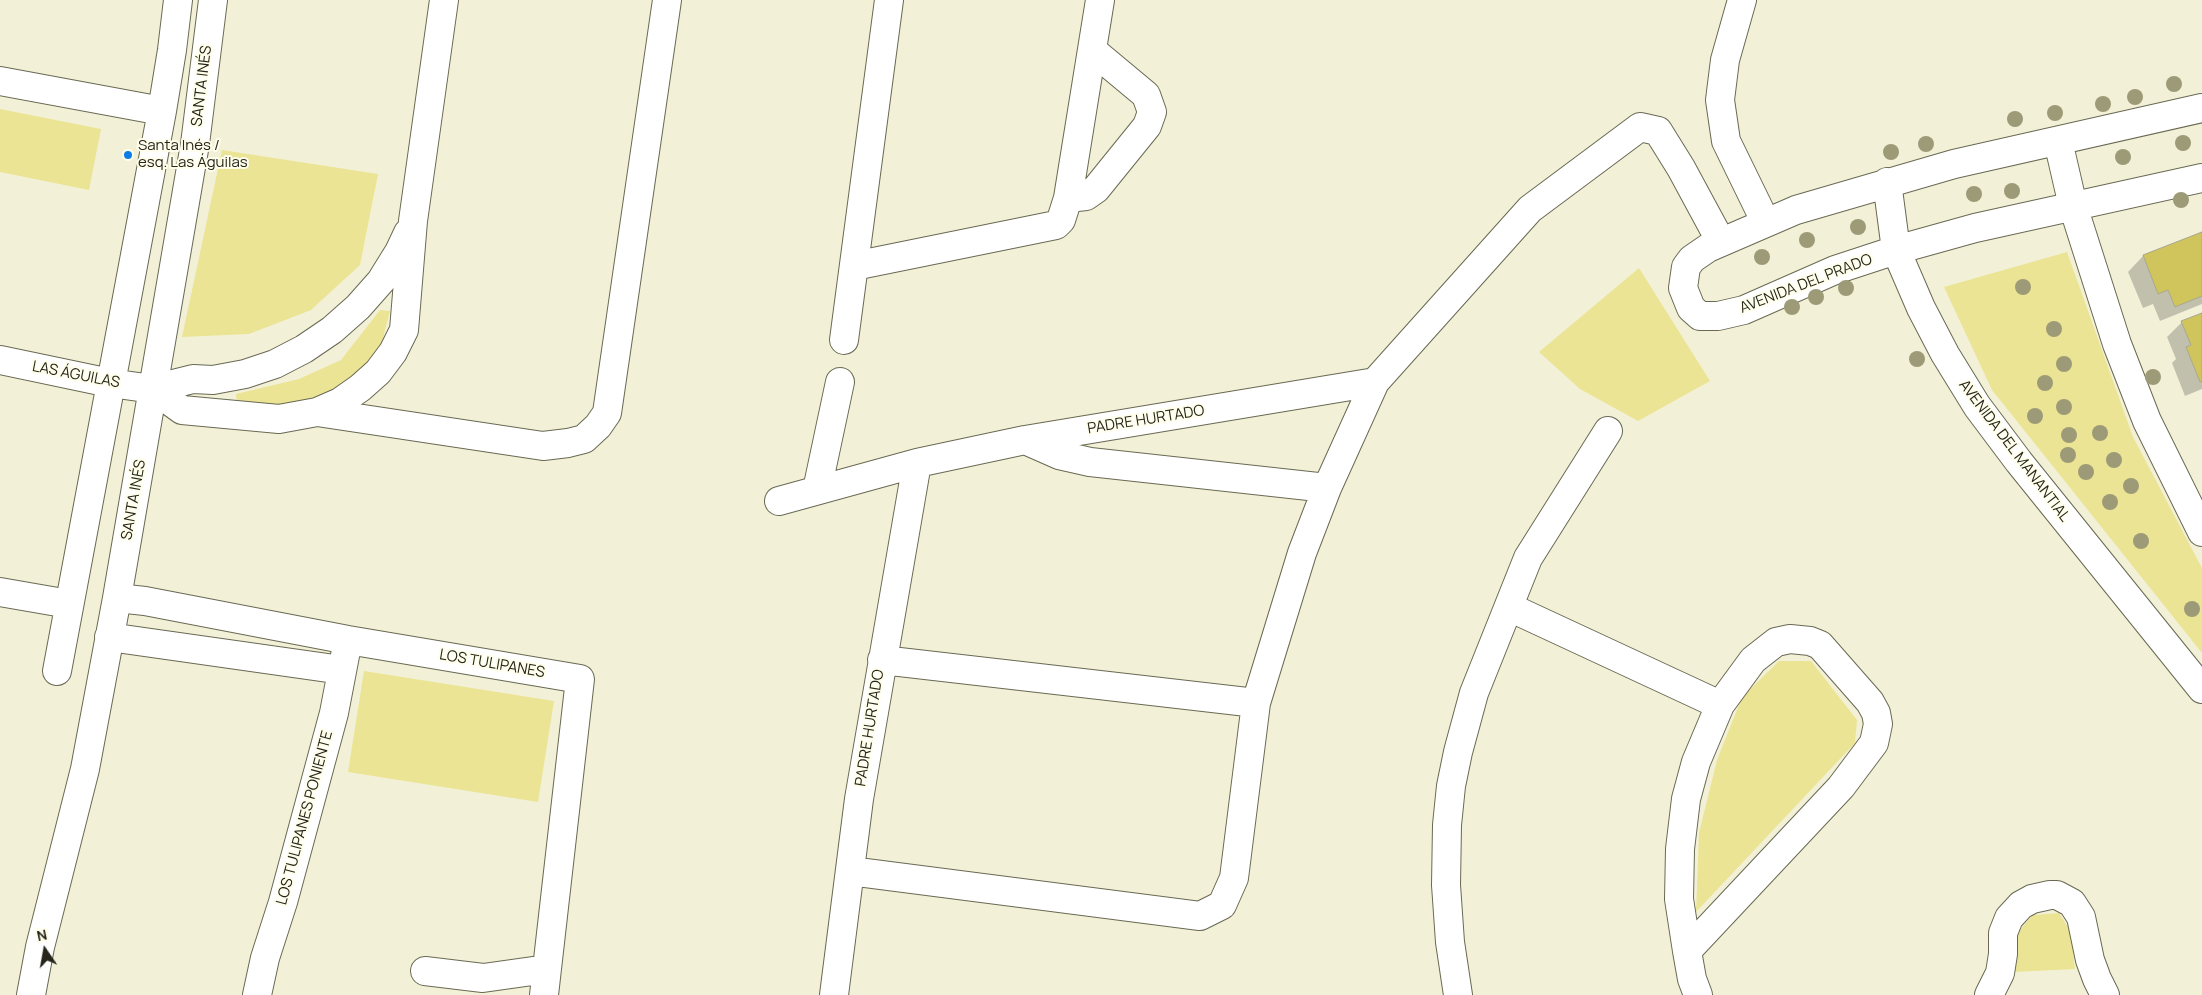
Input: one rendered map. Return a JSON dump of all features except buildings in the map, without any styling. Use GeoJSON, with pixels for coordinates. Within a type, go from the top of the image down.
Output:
{"type":"FeatureCollection","features":[{"type":"Feature","properties":{"kind":"street"},"geometry":{"type":"LineString","coordinates":[[58,670],[162,111],[178,0]]}},
{"type":"Feature","properties":{"kind":"street","name":"SANTA INÉS"},"geometry":{"type":"LineString","coordinates":[[31,995],[40,947],[85,769],[117,598],[195,144],[213,0]]}},
{"type":"Feature","properties":{"kind":"street"},"geometry":{"type":"LineString","coordinates":[[153,388],[182,410],[265,419],[293,418],[317,412],[340,402],[378,372],[397,345],[404,330],[414,221],[444,0]]}},
{"type":"Feature","properties":{"kind":"street"},"geometry":{"type":"LineString","coordinates":[[317,412],[543,446],[584,439],[598,426],[607,413],[667,0]]}},
{"type":"Feature","properties":{"kind":"street"},"geometry":{"type":"LineString","coordinates":[[844,340],[889,0]]}},
{"type":"Feature","properties":{"kind":"street"},"geometry":{"type":"LineString","coordinates":[[1742,0],[1725,60],[1720,100],[1726,141],[1766,222]]}},
{"type":"Feature","properties":{"kind":"street"},"geometry":{"type":"LineString","coordinates":[[854,266],[1056,225],[1061,220],[1068,198],[1101,1]]}},
{"type":"Feature","properties":{"kind":"street"},"geometry":{"type":"LineString","coordinates":[[1068,198],[1086,196],[1096,189],[1147,126],[1152,112],[1146,96],[1092,50]]}},
{"type":"Feature","properties":{"kind":"street"},"geometry":{"type":"LineString","coordinates":[[0,80],[162,111]]}},
{"type":"Feature","properties":{"kind":"street","name":"AVENIDA DEL PRADO"},"geometry":{"type":"LineString","coordinates":[[2202,108],[1954,164],[1796,210],[1721,242],[1692,259],[1686,267],[1683,288],[1691,308],[1700,316],[1718,316],[1744,310],[1835,270],[1896,250],[1975,228],[2202,178]]}},
{"type":"Feature","properties":{"kind":"street"},"geometry":{"type":"LineString","coordinates":[[850,871],[1200,916],[1222,905],[1234,878],[1256,703],[1302,553],[1327,488],[1375,382],[1530,209],[1640,127],[1658,131],[1681,168],[1721,242]]}},
{"type":"Feature","properties":{"kind":"street"},"geometry":{"type":"LineString","coordinates":[[2058,141],[2073,206],[2117,344],[2147,421],[2202,532]]}},
{"type":"Feature","properties":{"kind":"street","name":"AVENIDA DEL MANANTIAL"},"geometry":{"type":"LineString","coordinates":[[1887,182],[1896,250],[1921,308],[1945,354],[1977,406],[2025,470],[2202,689]]}},
{"type":"Feature","properties":{"kind":"street"},"geometry":{"type":"LineString","coordinates":[[153,388],[194,379],[213,380],[245,374],[275,364],[304,349],[339,325],[358,308],[381,281],[399,252],[414,221]]}},
{"type":"Feature","properties":{"kind":"street","name":"LAS ÁGUILAS"},"geometry":{"type":"LineString","coordinates":[[0,360],[110,383],[153,388]]}},
{"type":"Feature","properties":{"kind":"street"},"geometry":{"type":"LineString","coordinates":[[817,490],[840,382]]}},
{"type":"Feature","properties":{"kind":"street","name":"PADRE HURTADO"},"geometry":{"type":"LineString","coordinates":[[779,501],[918,462],[1025,440],[1375,382]]}},
{"type":"Feature","properties":{"kind":"street"},"geometry":{"type":"LineString","coordinates":[[1458,995],[1450,942],[1446,885],[1447,826],[1451,786],[1458,752],[1474,693],[1528,558],[1608,431]]}},
{"type":"Feature","properties":{"kind":"street"},"geometry":{"type":"LineString","coordinates":[[1025,440],[1059,455],[1090,462],[1327,488]]}},
{"type":"Feature","properties":{"kind":"street","name":"PADRE HURTADO"},"geometry":{"type":"LineString","coordinates":[[834,995],[859,799],[918,462]]}},
{"type":"Feature","properties":{"kind":"street"},"geometry":{"type":"LineString","coordinates":[[0,592],[69,604]]}},
{"type":"Feature","properties":{"kind":"street","name":"LOS TULIPANES"},"geometry":{"type":"LineString","coordinates":[[117,598],[155,603],[348,640],[580,679],[545,982]]}},
{"type":"Feature","properties":{"kind":"street"},"geometry":{"type":"LineString","coordinates":[[1509,607],[1720,705]]}},
{"type":"Feature","properties":{"kind":"street"},"geometry":{"type":"LineString","coordinates":[[109,637],[342,670]]}},
{"type":"Feature","properties":{"kind":"street","name":"LOS TULIPANES PONIENTE"},"geometry":{"type":"LineString","coordinates":[[257,995],[265,958],[283,902],[332,723],[348,640]]}},
{"type":"Feature","properties":{"kind":"street"},"geometry":{"type":"LineString","coordinates":[[1687,951],[1841,787],[1874,743],[1878,724],[1876,713],[1870,702],[1820,646],[1810,641],[1790,640],[1776,642],[1754,660],[1720,705],[1696,762],[1686,799],[1680,848],[1679,899],[1687,951],[1692,979],[1698,995]]}},
{"type":"Feature","properties":{"kind":"street"},"geometry":{"type":"LineString","coordinates":[[882,660],[1256,703]]}},
{"type":"Feature","properties":{"kind":"street"},"geometry":{"type":"LineString","coordinates":[[1989,995],[2000,973],[2003,954],[2002,933],[2009,918],[2021,905],[2032,899],[2050,895],[2062,897],[2072,903],[2081,917],[2092,966],[2105,995]]}},
{"type":"Feature","properties":{"kind":"street"},"geometry":{"type":"LineString","coordinates":[[426,970],[483,978],[545,982]]}},
{"type":"Feature","properties":{"kind":"shaded area"},"geometry":{"type":"Polygon","coordinates":[[[0,109],[101,129],[89,190],[0,172],[0,109]]]}},
{"type":"Feature","properties":{"kind":"shaded area"},"geometry":{"type":"Polygon","coordinates":[[[222,150],[378,174],[360,265],[311,310],[249,334],[182,337],[222,150]]]}},
{"type":"Feature","properties":{"kind":"shaded area"},"geometry":{"type":"Polygon","coordinates":[[[2067,252],[2133,437],[2202,568],[2202,653],[1992,390],[1944,287],[2067,252]]]}},
{"type":"Feature","properties":{"kind":"shaded area"},"geometry":{"type":"Polygon","coordinates":[[[1639,268],[1710,381],[1638,421],[1580,389],[1539,352],[1639,268]]]}},
{"type":"Feature","properties":{"kind":"shaded area"},"geometry":{"type":"Polygon","coordinates":[[[380,310],[390,311],[376,365],[344,394],[295,412],[237,405],[236,394],[299,379],[341,360],[380,310]]]}},
{"type":"Feature","properties":{"kind":"shaded area"},"geometry":{"type":"Polygon","coordinates":[[[1779,661],[1811,661],[1857,720],[1855,743],[1696,912],[1699,833],[1717,760],[1742,697],[1779,661]]]}},
{"type":"Feature","properties":{"kind":"shaded area"},"geometry":{"type":"Polygon","coordinates":[[[364,671],[554,701],[538,802],[348,772],[364,671]]]}},
{"type":"Feature","properties":{"kind":"shaded area"},"geometry":{"type":"Polygon","coordinates":[[[2059,913],[2071,932],[2075,969],[2014,972],[2016,934],[2033,915],[2059,913]]]}},
{"type":"Feature","properties":{"kind":"place","name":"Santa Inés / esq. Las Águilas"},"geometry":{"type":"Point","coordinates":[128,155]}}]}
